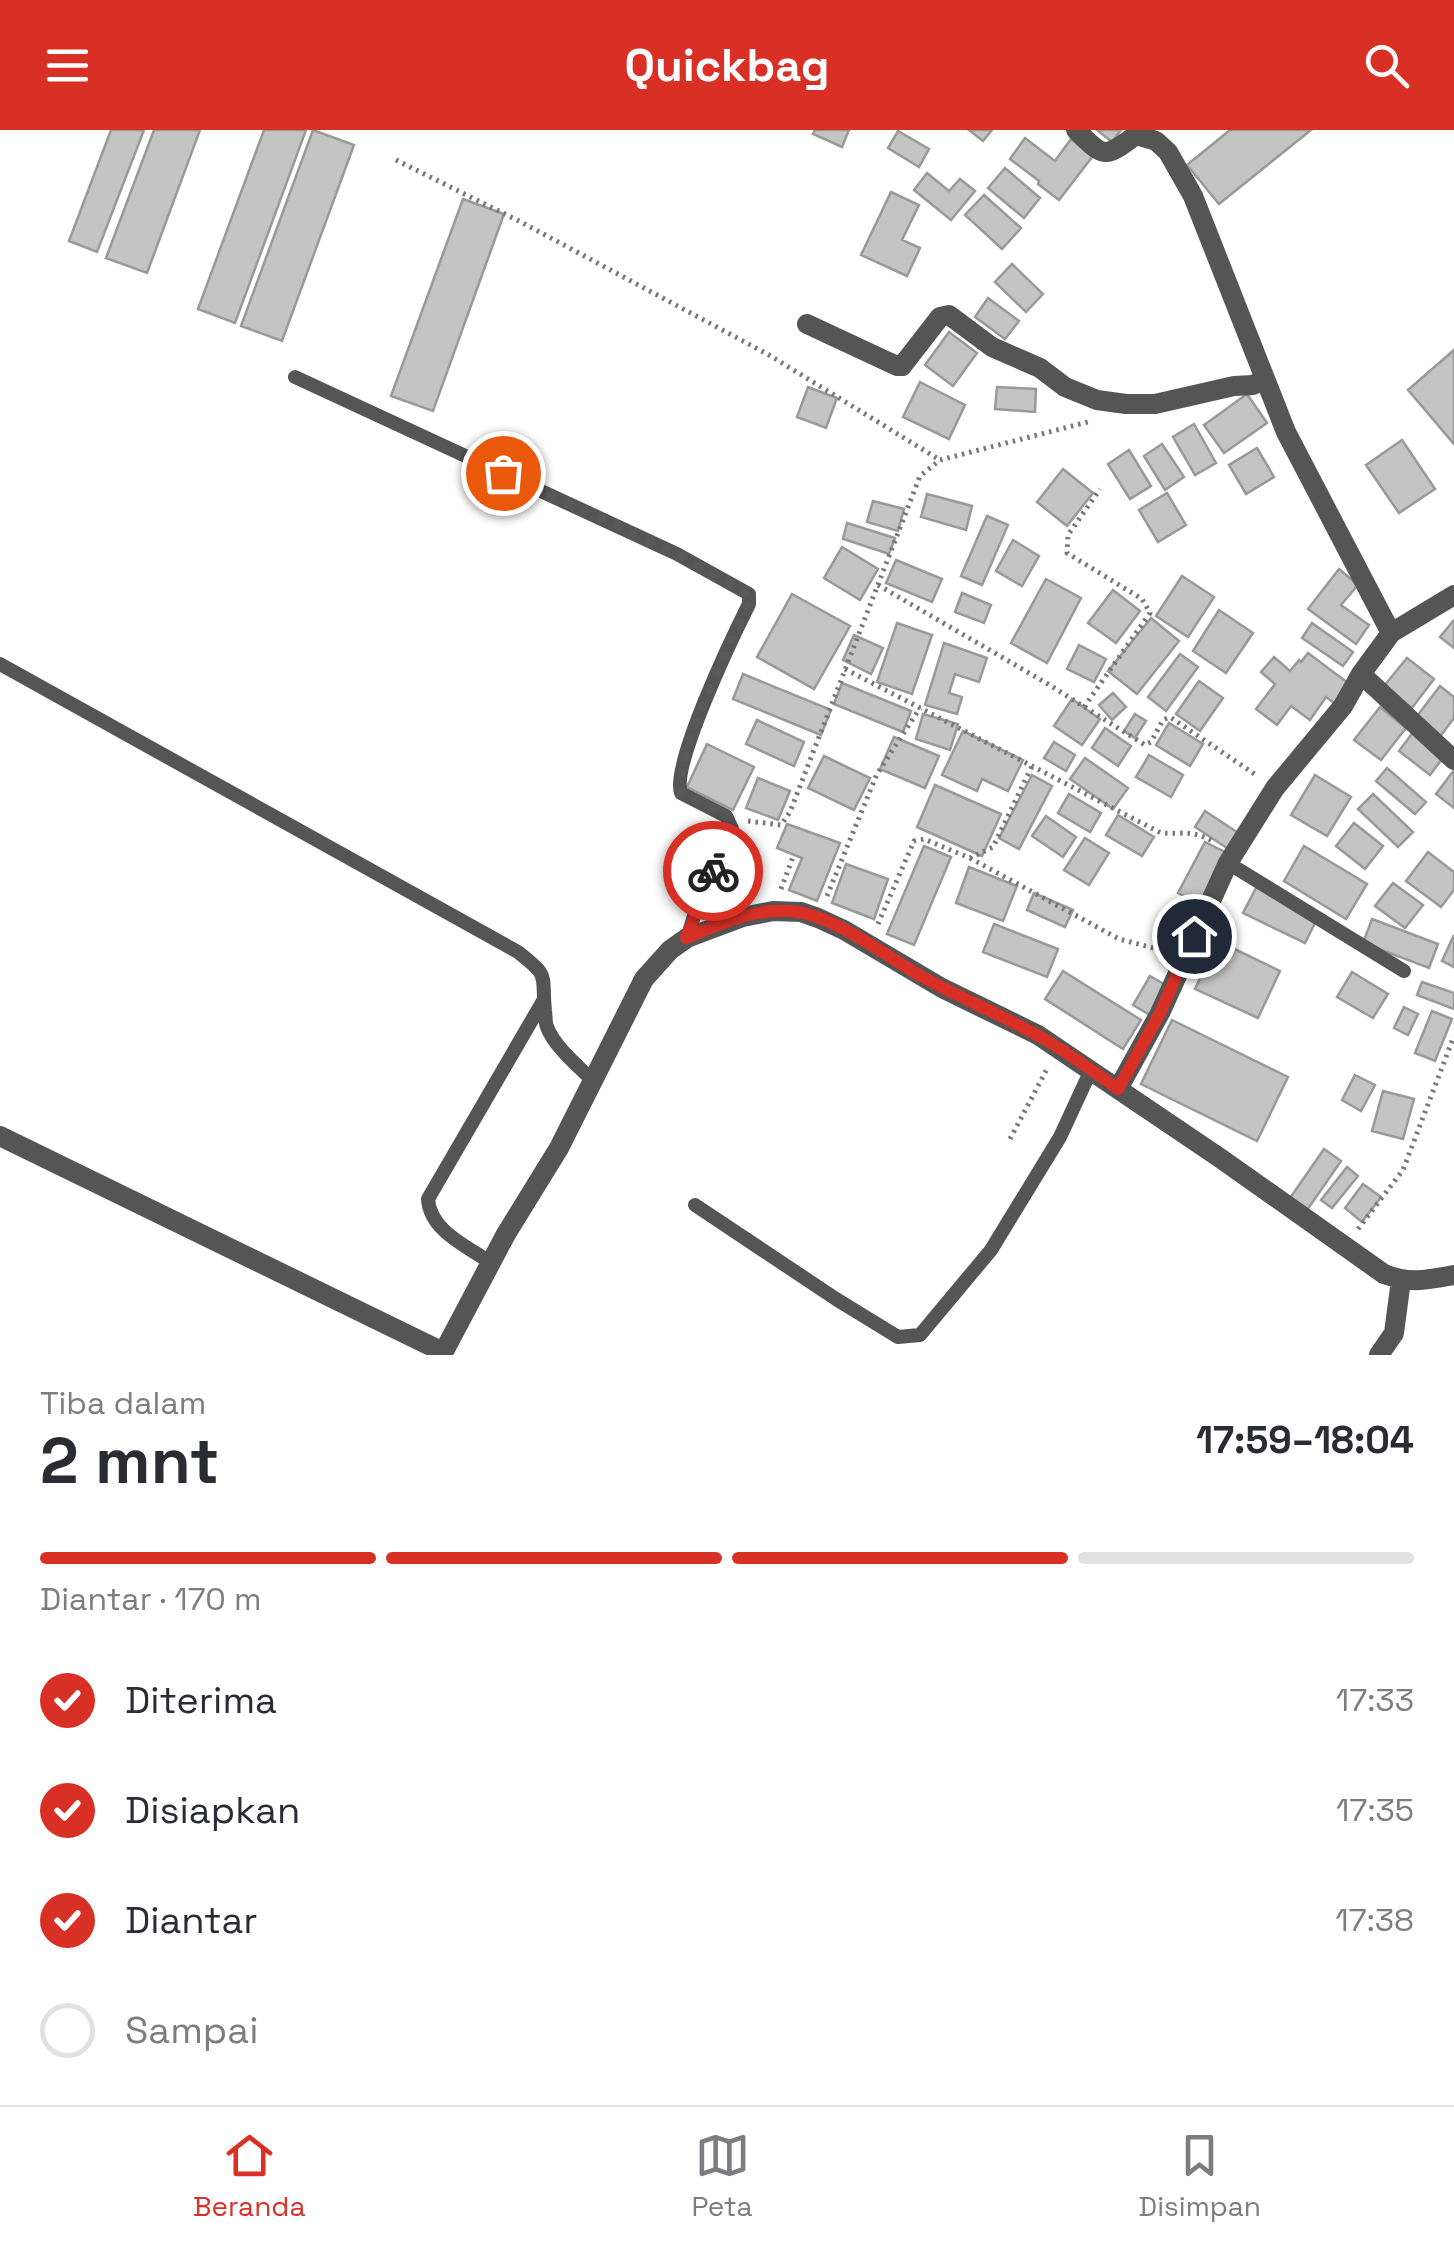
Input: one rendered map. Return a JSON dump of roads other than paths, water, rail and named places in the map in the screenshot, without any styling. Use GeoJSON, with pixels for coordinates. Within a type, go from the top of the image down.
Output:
{"type":"FeatureCollection","features":[{"type":"Feature","properties":{"kind":"street"},"geometry":{"type":"LineString","coordinates":[[1076,130],[1097,150],[1106,153],[1112,153],[1136,135],[1156,141],[1168,152],[1193,196],[1286,432],[1391,632]]}},
{"type":"Feature","properties":{"kind":"street"},"geometry":{"type":"LineString","coordinates":[[807,324],[902,366],[940,317],[949,315],[992,346],[1040,368],[1066,387],[1097,400],[1126,404],[1154,404],[1264,379]]}},
{"type":"Feature","properties":{"kind":"street"},"geometry":{"type":"LineString","coordinates":[[1118,1089],[1160,1013],[1230,859],[1276,788],[1343,706],[1391,632],[1454,595]]}},
{"type":"Feature","properties":{"kind":"street"},"geometry":{"type":"LineString","coordinates":[[1361,674],[1454,760]]}},
{"type":"Feature","properties":{"kind":"street"},"geometry":{"type":"LineString","coordinates":[[0,1136],[442,1354],[559,1148],[644,979],[686,938],[733,920],[773,911],[801,912],[1038,1035],[1384,1274],[1415,1282],[1454,1275]]}},
{"type":"Feature","properties":{"kind":"street"},"geometry":{"type":"LineString","coordinates":[[1379,1355],[1394,1333],[1400,1280]]}},
{"type":"Feature","properties":{"kind":"lane"},"geometry":{"type":"LineString","coordinates":[[295,376],[660,546],[749,594],[749,604],[717,671],[678,784],[681,793],[726,816],[732,829],[686,938]]}},
{"type":"Feature","properties":{"kind":"lane"},"geometry":{"type":"LineString","coordinates":[[0,664],[518,952],[540,970],[546,984],[547,1027],[564,1052],[592,1080]]}},
{"type":"Feature","properties":{"kind":"lane"},"geometry":{"type":"LineString","coordinates":[[1230,859],[1404,972]]}},
{"type":"Feature","properties":{"kind":"lane"},"geometry":{"type":"LineString","coordinates":[[491,1263],[440,1228],[428,1211],[428,1200],[544,999]]}},
{"type":"Feature","properties":{"kind":"lane"},"geometry":{"type":"LineString","coordinates":[[696,1205],[898,1338],[920,1335],[991,1250],[1060,1137],[1091,1070]]}}]}
